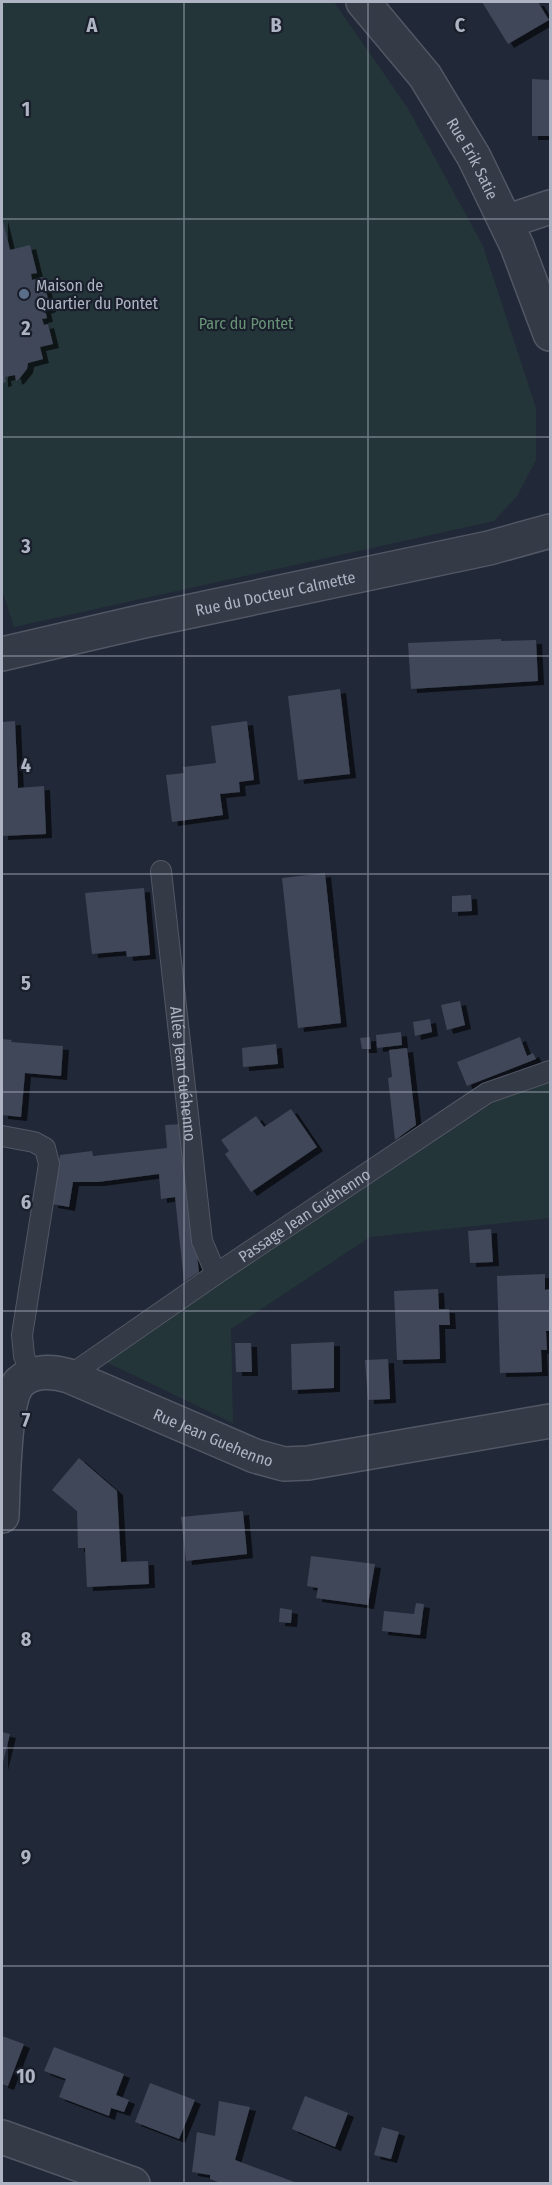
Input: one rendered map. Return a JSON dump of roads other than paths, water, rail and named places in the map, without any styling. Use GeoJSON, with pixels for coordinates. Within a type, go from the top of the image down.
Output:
{"type":"FeatureCollection","features":[{"type":"Feature","properties":{"kind":"street","name":"Rue Erik Satie"},"geometry":{"type":"LineString","coordinates":[[363,2],[425,76],[474,157],[517,246],[550,334]]}},
{"type":"Feature","properties":{"kind":"street"},"geometry":{"type":"LineString","coordinates":[[506,222],[550,207]]}},
{"type":"Feature","properties":{"kind":"street","name":"Rue du Docteur Calmette"},"geometry":{"type":"LineString","coordinates":[[2,654],[144,621],[489,548],[550,531]]}},
{"type":"Feature","properties":{"kind":"street","name":"Rue Jean Guehenno"},"geometry":{"type":"LineString","coordinates":[[31,1375],[46,1372],[69,1376],[255,1456],[284,1464],[308,1463],[550,1420]]}},
{"type":"Feature","properties":{"kind":"street"},"geometry":{"type":"LineString","coordinates":[[2,1516],[8,1422],[13,1395],[19,1383],[31,1375]]}},
{"type":"Feature","properties":{"kind":"street"},"geometry":{"type":"LineString","coordinates":[[2,2137],[133,2184]]}},
{"type":"Feature","properties":{"kind":"lane","name":"Allée Jean Guéhenno"},"geometry":{"type":"LineString","coordinates":[[161,871],[202,1241],[216,1274]]}},
{"type":"Feature","properties":{"kind":"lane","name":"Passage Jean Guéhenno"},"geometry":{"type":"LineString","coordinates":[[69,1376],[216,1274],[488,1093],[550,1071]]}},
{"type":"Feature","properties":{"kind":"lane"},"geometry":{"type":"LineString","coordinates":[[2,1136],[34,1142],[45,1148],[49,1164],[22,1335],[24,1356],[31,1375]]}},
{"type":"Feature","properties":{"kind":"place","name":"Maison de Quartier du Pontet"},"geometry":{"type":"Point","coordinates":[24,294]}},
{"type":"Feature","properties":{"kind":"park label","name":"Parc du Pontet"},"geometry":{"type":"Point","coordinates":[246,323]}}]}
